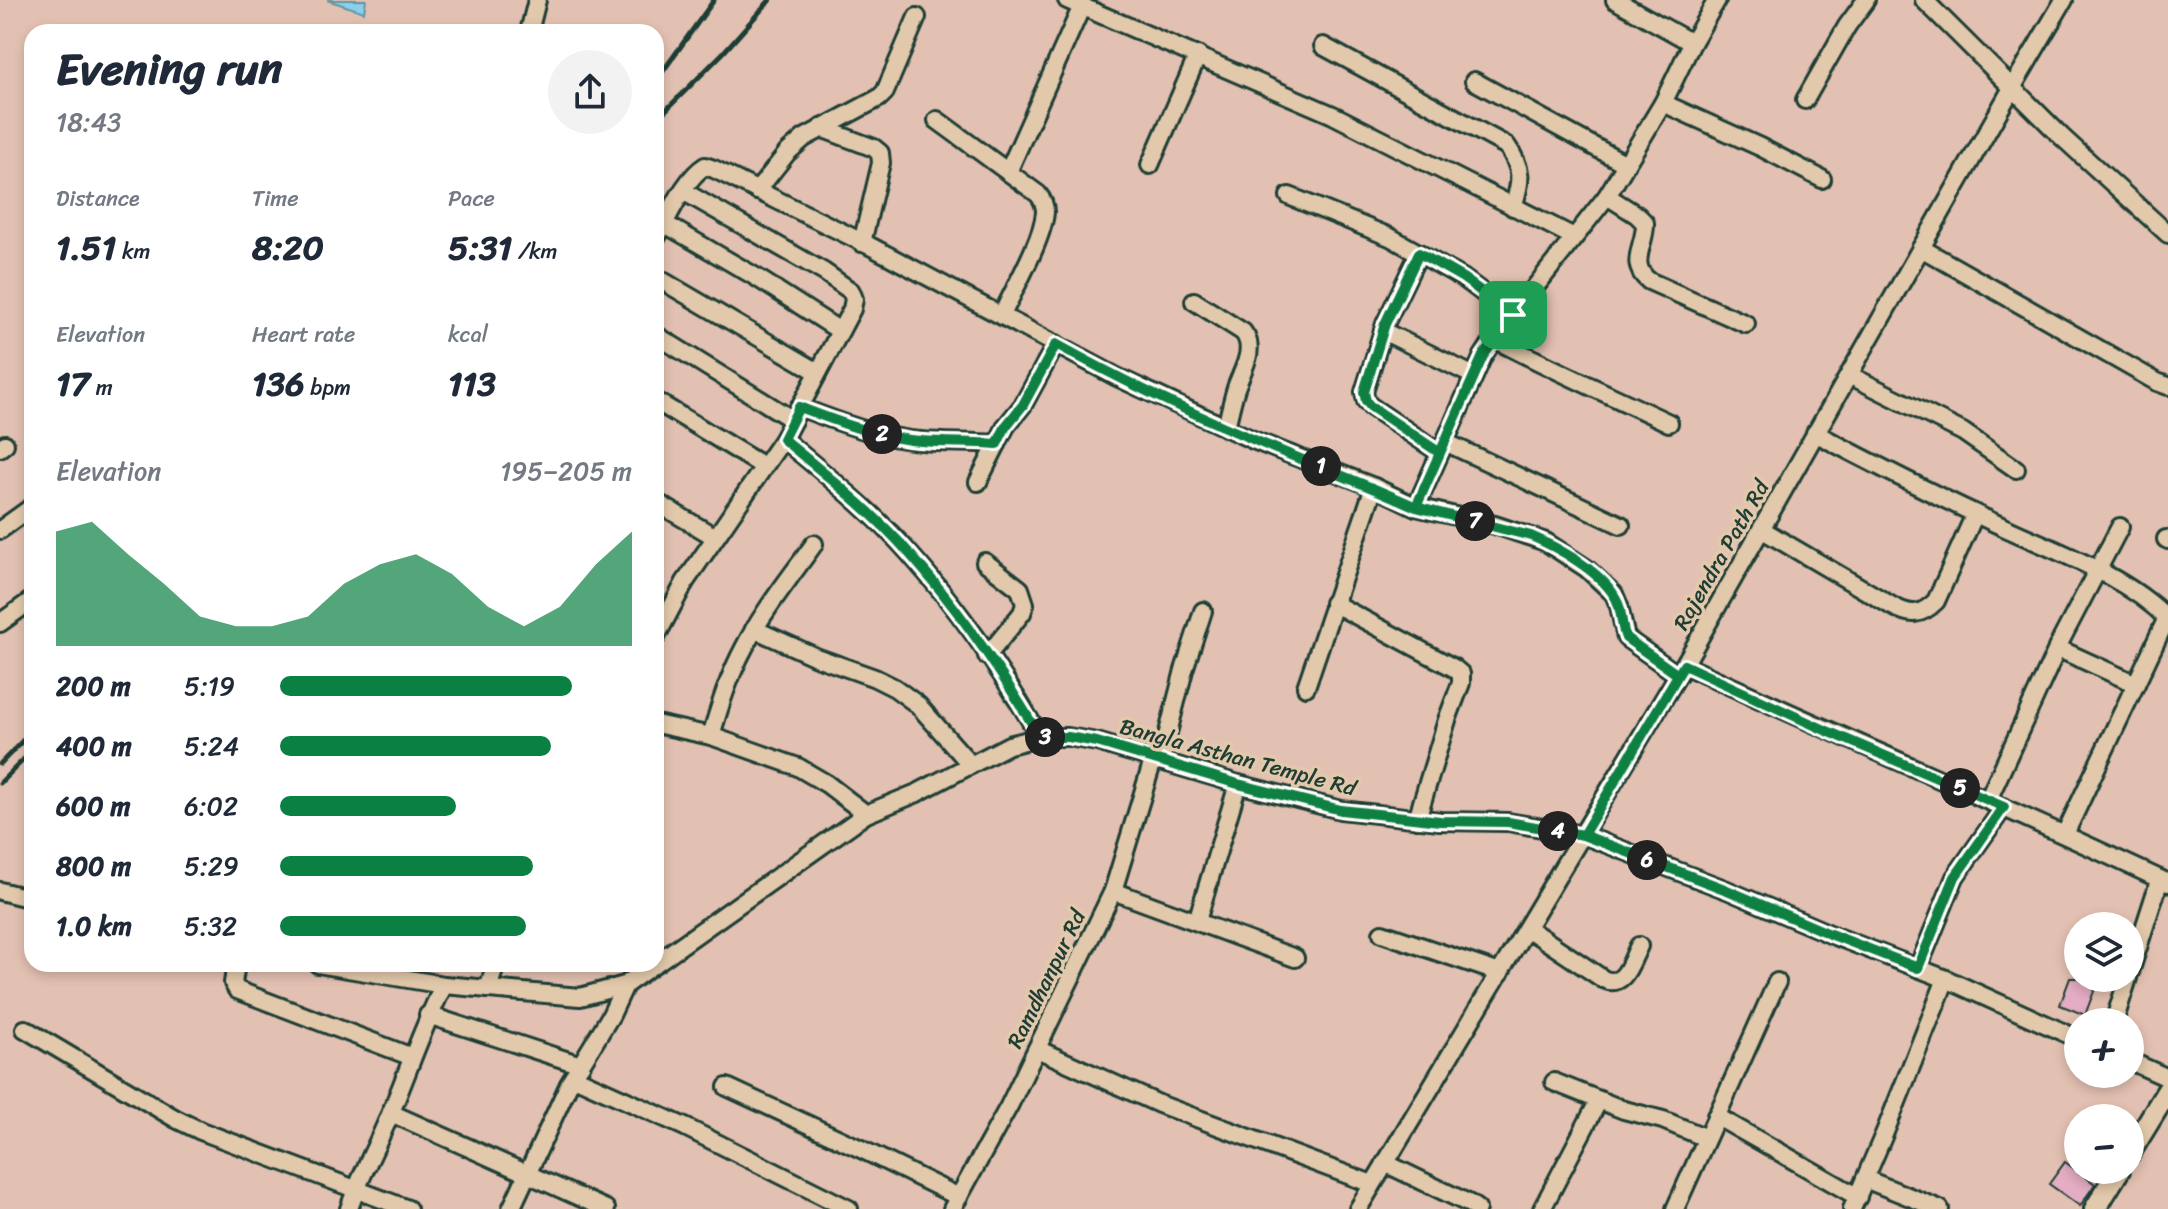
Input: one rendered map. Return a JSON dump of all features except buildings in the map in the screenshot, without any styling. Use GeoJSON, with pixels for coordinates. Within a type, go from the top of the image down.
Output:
{"type":"FeatureCollection","features":[{"type":"Feature","properties":{"kind":"street"},"geometry":{"type":"LineString","coordinates":[[531,24],[537,0]]}},
{"type":"Feature","properties":{"kind":"street"},"geometry":{"type":"LineString","coordinates":[[1615,0],[1692,43]]}},
{"type":"Feature","properties":{"kind":"street"},"geometry":{"type":"LineString","coordinates":[[1416,507],[1483,356],[1607,196],[1663,103],[1717,0]]}},
{"type":"Feature","properties":{"kind":"street"},"geometry":{"type":"LineString","coordinates":[[1805,100],[1847,26],[1866,0]]}},
{"type":"Feature","properties":{"kind":"street"},"geometry":{"type":"LineString","coordinates":[[1924,0],[2062,137],[2168,234]]}},
{"type":"Feature","properties":{"kind":"street","name":"Rajendra Path Rd"},"geometry":{"type":"LineString","coordinates":[[1358,1209],[1681,670],[2064,0]]}},
{"type":"Feature","properties":{"kind":"street"},"geometry":{"type":"LineString","coordinates":[[1008,172],[1074,3],[1333,115],[1574,237]]}},
{"type":"Feature","properties":{"kind":"street"},"geometry":{"type":"LineString","coordinates":[[757,191],[787,153],[804,138],[885,92],[917,17]]}},
{"type":"Feature","properties":{"kind":"street"},"geometry":{"type":"LineString","coordinates":[[1323,46],[1507,146],[1520,171],[1513,207]]}},
{"type":"Feature","properties":{"kind":"street"},"geometry":{"type":"LineString","coordinates":[[1150,165],[1198,55]]}},
{"type":"Feature","properties":{"kind":"street"},"geometry":{"type":"LineString","coordinates":[[1474,81],[1626,164]]}},
{"type":"Feature","properties":{"kind":"street"},"geometry":{"type":"LineString","coordinates":[[1663,103],[1822,179]]}},
{"type":"Feature","properties":{"kind":"street"},"geometry":{"type":"LineString","coordinates":[[937,120],[1038,194],[1044,202],[1045,212],[1036,242],[1002,315]]}},
{"type":"Feature","properties":{"kind":"street"},"geometry":{"type":"LineString","coordinates":[[821,128],[880,153],[881,163],[862,243]]}},
{"type":"Feature","properties":{"kind":"street"},"geometry":{"type":"LineString","coordinates":[[664,224],[683,191],[698,170],[705,166],[862,243],[1117,377],[1226,428],[1416,507],[1546,542],[1576,561],[1614,594],[1626,638],[1681,670],[1988,800],[2164,881],[2144,935]]}},
{"type":"Feature","properties":{"kind":"street"},"geometry":{"type":"LineString","coordinates":[[664,606],[685,582],[783,439],[854,299],[851,291],[824,272],[683,191]]}},
{"type":"Feature","properties":{"kind":"street"},"geometry":{"type":"LineString","coordinates":[[1289,196],[1390,237],[1463,278],[1513,315]]}},
{"type":"Feature","properties":{"kind":"street"},"geometry":{"type":"LineString","coordinates":[[1607,196],[1645,223],[1646,232],[1638,267],[1641,275],[1746,324]]}},
{"type":"Feature","properties":{"kind":"street"},"geometry":{"type":"LineString","coordinates":[[664,233],[756,277],[840,331]]}},
{"type":"Feature","properties":{"kind":"street"},"geometry":{"type":"LineString","coordinates":[[1921,248],[2168,386]]}},
{"type":"Feature","properties":{"kind":"street"},"geometry":{"type":"LineString","coordinates":[[1419,253],[1383,331],[1366,382],[1366,401],[1442,447],[1621,525]]}},
{"type":"Feature","properties":{"kind":"street"},"geometry":{"type":"LineString","coordinates":[[664,282],[818,372]]}},
{"type":"Feature","properties":{"kind":"street"},"geometry":{"type":"LineString","coordinates":[[1194,301],[1248,338],[1248,357],[1226,428]]}},
{"type":"Feature","properties":{"kind":"street"},"geometry":{"type":"LineString","coordinates":[[1383,331],[1474,376]]}},
{"type":"Feature","properties":{"kind":"street"},"geometry":{"type":"LineString","coordinates":[[664,339],[796,413],[921,441],[997,444]]}},
{"type":"Feature","properties":{"kind":"street"},"geometry":{"type":"LineString","coordinates":[[1494,339],[1669,423]]}},
{"type":"Feature","properties":{"kind":"street"},"geometry":{"type":"LineString","coordinates":[[978,482],[1006,426],[1023,405],[1056,344]]}},
{"type":"Feature","properties":{"kind":"street"},"geometry":{"type":"LineString","coordinates":[[1849,375],[1963,432],[2016,469]]}},
{"type":"Feature","properties":{"kind":"street"},"geometry":{"type":"LineString","coordinates":[[664,406],[763,466]]}},
{"type":"Feature","properties":{"kind":"street"},"geometry":{"type":"LineString","coordinates":[[1815,433],[1917,487],[2097,570],[2143,597],[2168,618],[2065,834]]}},
{"type":"Feature","properties":{"kind":"street"},"geometry":{"type":"LineString","coordinates":[[783,439],[848,494],[909,553],[1018,699],[1040,737]]}},
{"type":"Feature","properties":{"kind":"street"},"geometry":{"type":"LineString","coordinates":[[1306,687],[1374,487]]}},
{"type":"Feature","properties":{"kind":"street"},"geometry":{"type":"LineString","coordinates":[[664,507],[715,537]]}},
{"type":"Feature","properties":{"kind":"street"},"geometry":{"type":"LineString","coordinates":[[0,530],[24,513]]}},
{"type":"Feature","properties":{"kind":"street"},"geometry":{"type":"LineString","coordinates":[[1761,529],[1892,606],[1916,613],[1927,610],[1936,601],[1975,514]]}},
{"type":"Feature","properties":{"kind":"street"},"geometry":{"type":"LineString","coordinates":[[1988,800],[2057,648],[2120,527]]}},
{"type":"Feature","properties":{"kind":"street"},"geometry":{"type":"LineString","coordinates":[[711,736],[724,691],[754,629],[814,544]]}},
{"type":"Feature","properties":{"kind":"street"},"geometry":{"type":"LineString","coordinates":[[985,562],[1020,589],[1025,604],[1022,613],[987,656]]}},
{"type":"Feature","properties":{"kind":"street"},"geometry":{"type":"LineString","coordinates":[[1333,603],[1461,674],[1461,683],[1417,819]]}},
{"type":"Feature","properties":{"kind":"street"},"geometry":{"type":"LineString","coordinates":[[0,623],[24,606]]}},
{"type":"Feature","properties":{"kind":"street","name":"Ramdhanpur Rd"},"geometry":{"type":"LineString","coordinates":[[954,1206],[1009,1106],[1113,891],[1158,759],[1203,611]]}},
{"type":"Feature","properties":{"kind":"street"},"geometry":{"type":"LineString","coordinates":[[754,629],[895,688],[918,705],[971,765]]}},
{"type":"Feature","properties":{"kind":"street"},"geometry":{"type":"LineString","coordinates":[[2057,648],[2136,684]]}},
{"type":"Feature","properties":{"kind":"street"},"geometry":{"type":"LineString","coordinates":[[664,726],[711,736],[798,767],[827,784],[866,814]]}},
{"type":"Feature","properties":{"kind":"street","name":"Bangla Asthan Temple Rd"},"geometry":{"type":"LineString","coordinates":[[664,958],[866,814],[917,793],[1009,745],[1040,737],[1068,737],[1097,742],[1238,784],[1341,810],[1417,819],[1508,822],[1583,835],[1946,979],[2064,1033]]}},
{"type":"Feature","properties":{"kind":"street"},"geometry":{"type":"LineString","coordinates":[[1197,921],[1238,784]]}},
{"type":"Feature","properties":{"kind":"street"},"geometry":{"type":"LineString","coordinates":[[1918,968],[1955,877],[2004,807]]}},
{"type":"Feature","properties":{"kind":"street"},"geometry":{"type":"LineString","coordinates":[[0,891],[24,897]]}},
{"type":"Feature","properties":{"kind":"street"},"geometry":{"type":"LineString","coordinates":[[1113,891],[1295,958]]}},
{"type":"Feature","properties":{"kind":"street"},"geometry":{"type":"LineString","coordinates":[[1527,928],[1611,983],[1618,982],[1639,946]]}},
{"type":"Feature","properties":{"kind":"street"},"geometry":{"type":"LineString","coordinates":[[1382,933],[1500,973]]}},
{"type":"Feature","properties":{"kind":"street"},"geometry":{"type":"LineString","coordinates":[[235,972],[233,983],[237,990],[412,1057]]}},
{"type":"Feature","properties":{"kind":"street","name":"Bangla Asthan Temple Rd"},"geometry":{"type":"LineString","coordinates":[[366,972],[444,985],[580,997],[625,985],[644,972]]}},
{"type":"Feature","properties":{"kind":"street"},"geometry":{"type":"LineString","coordinates":[[488,989],[493,972]]}},
{"type":"Feature","properties":{"kind":"street"},"geometry":{"type":"LineString","coordinates":[[1716,1116],[1855,1203],[1946,979]]}},
{"type":"Feature","properties":{"kind":"street"},"geometry":{"type":"LineString","coordinates":[[1675,1209],[1777,982]]}},
{"type":"Feature","properties":{"kind":"street"},"geometry":{"type":"LineString","coordinates":[[349,1209],[355,1189],[391,1113],[428,1015],[444,985]]}},
{"type":"Feature","properties":{"kind":"street"},"geometry":{"type":"LineString","coordinates":[[511,1209],[578,1071],[625,985]]}},
{"type":"Feature","properties":{"kind":"street"},"geometry":{"type":"LineString","coordinates":[[428,1015],[578,1071],[849,1209]]}},
{"type":"Feature","properties":{"kind":"street"},"geometry":{"type":"LineString","coordinates":[[25,1029],[188,1125],[408,1209]]}},
{"type":"Feature","properties":{"kind":"street"},"geometry":{"type":"LineString","coordinates":[[1037,1049],[1159,1104],[1372,1184]]}},
{"type":"Feature","properties":{"kind":"street"},"geometry":{"type":"LineString","coordinates":[[2144,1067],[2168,1078]]}},
{"type":"Feature","properties":{"kind":"street"},"geometry":{"type":"LineString","coordinates":[[1554,1082],[1706,1138]]}},
{"type":"Feature","properties":{"kind":"street"},"geometry":{"type":"LineString","coordinates":[[727,1087],[861,1149],[954,1206]]}},
{"type":"Feature","properties":{"kind":"street"},"geometry":{"type":"LineString","coordinates":[[2144,1129],[2168,1090]]}},
{"type":"Feature","properties":{"kind":"street"},"geometry":{"type":"LineString","coordinates":[[1542,1209],[1599,1100]]}},
{"type":"Feature","properties":{"kind":"street"},"geometry":{"type":"LineString","coordinates":[[391,1113],[606,1209]]}},
{"type":"Feature","properties":{"kind":"street"},"geometry":{"type":"LineString","coordinates":[[1385,1163],[1477,1209]]}},
{"type":"Feature","properties":{"kind":"street"},"geometry":{"type":"LineString","coordinates":[[1865,1179],[1940,1209]]}},
{"type":"Feature","properties":{"kind":"street"},"geometry":{"type":"LineString","coordinates":[[2095,1209],[2110,1184]]}},
{"type":"Feature","properties":{"kind":"water"},"geometry":{"type":"Polygon","coordinates":[[[327,0],[366,0],[364,12],[327,0]]]}},
{"type":"Feature","properties":{"kind":"railway"},"geometry":{"type":"LineString","coordinates":[[664,70],[714,0]]}},
{"type":"Feature","properties":{"kind":"railway"},"geometry":{"type":"LineString","coordinates":[[664,112],[770,0]]}},
{"type":"Feature","properties":{"kind":"railway"},"geometry":{"type":"LineString","coordinates":[[0,764],[24,739]]}},
{"type":"Feature","properties":{"kind":"railway"},"geometry":{"type":"LineString","coordinates":[[0,783],[24,759]]}},
{"type":"Feature","properties":{"kind":"route"},"geometry":{"type":"LineString","coordinates":[[1513,315],[1463,278],[1419,253],[1385,324],[1364,392],[1370,406],[1440,453],[1416,507],[1182,408],[1056,344],[1023,405],[1006,426],[997,444],[921,441],[886,435],[850,426],[799,407],[783,439],[848,494],[909,553],[964,623],[1018,699],[1040,737],[1068,737],[1097,742],[1238,784],[1341,810],[1440,821],[1508,822],[1583,835],[1678,675],[1684,665],[2004,807],[1948,890],[1918,968],[1583,835],[1631,755],[1678,675],[1626,638],[1614,594],[1602,581],[1546,542],[1495,525],[1416,507],[1483,356],[1513,315]]}}]}
